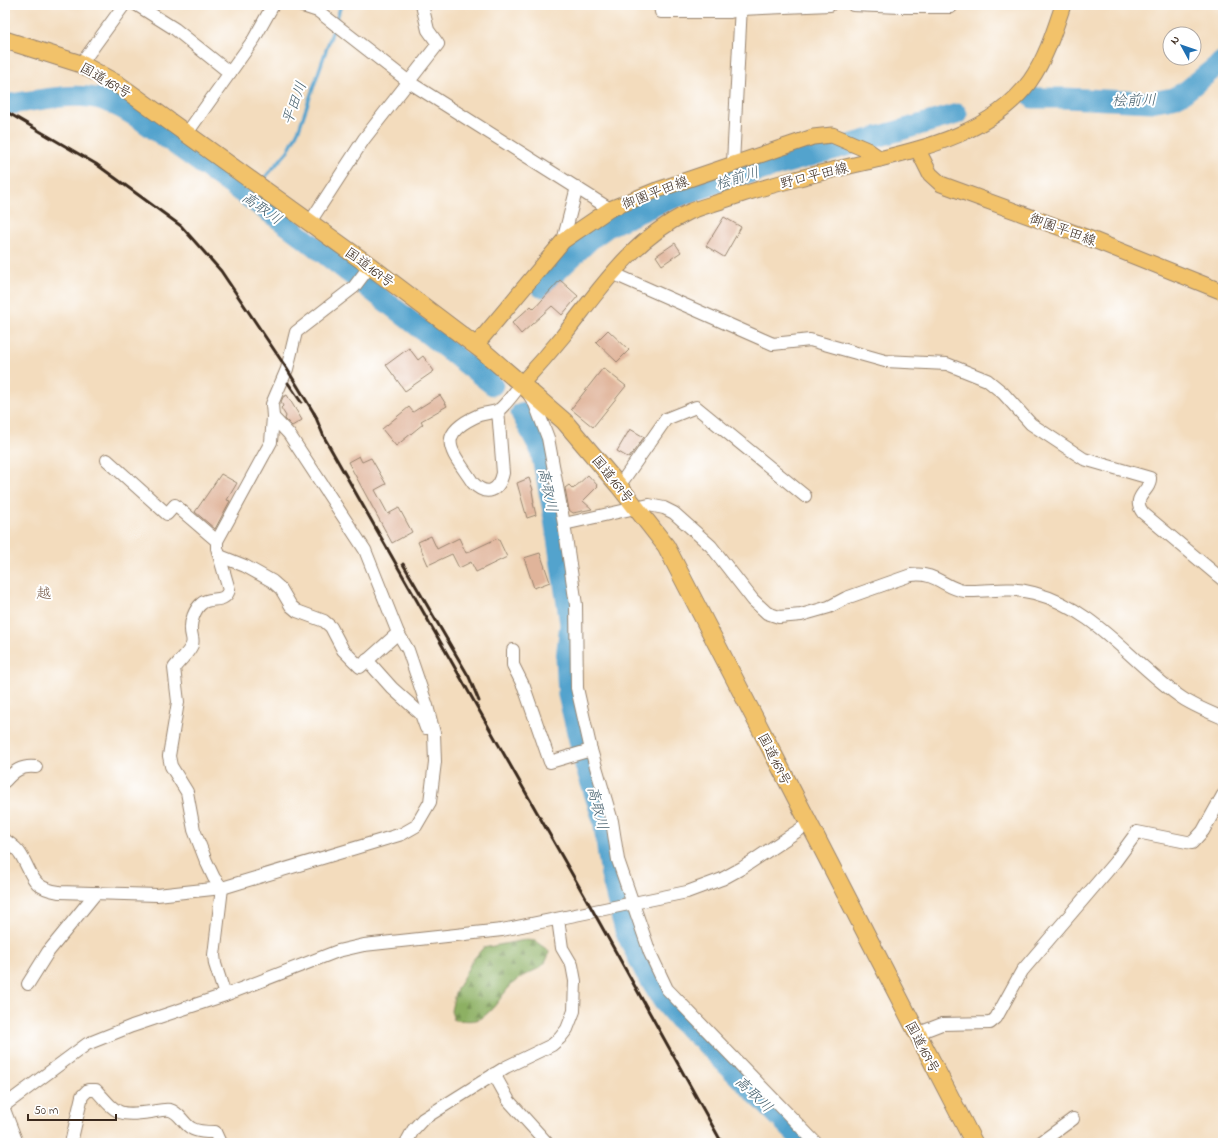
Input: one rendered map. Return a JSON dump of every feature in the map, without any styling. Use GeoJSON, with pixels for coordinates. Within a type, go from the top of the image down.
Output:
{"type":"FeatureCollection","features":[{"type":"Feature","properties":{"kind":"highway","name":"国道169号"},"geometry":{"type":"LineString","coordinates":[[5,40],[81,64],[119,85],[310,222],[476,345],[522,383],[573,430],[666,546],[916,1034],[974,1143]]}},
{"type":"Feature","properties":{"kind":"main road","name":"野口平田線"},"geometry":{"type":"LineString","coordinates":[[522,383],[562,338],[612,274],[646,238],[689,212],[759,188],[918,150],[961,135],[997,113],[1020,93],[1030,81],[1049,48],[1063,5]]}},
{"type":"Feature","properties":{"kind":"main road","name":"御園平田線"},"geometry":{"type":"LineString","coordinates":[[476,345],[563,241],[610,209],[733,163],[813,137],[832,135],[839,137],[867,150],[880,159]]}},
{"type":"Feature","properties":{"kind":"main road","name":"御園平田線"},"geometry":{"type":"LineString","coordinates":[[918,150],[930,174],[941,184],[1091,239],[1223,292]]}},
{"type":"Feature","properties":{"kind":"street"},"geometry":{"type":"LineString","coordinates":[[81,64],[124,5]]}},
{"type":"Feature","properties":{"kind":"street"},"geometry":{"type":"LineString","coordinates":[[137,5],[175,29],[230,73]]}},
{"type":"Feature","properties":{"kind":"street"},"geometry":{"type":"LineString","coordinates":[[187,133],[254,39],[273,5]]}},
{"type":"Feature","properties":{"kind":"street"},"geometry":{"type":"LineString","coordinates":[[300,5],[318,11],[409,82],[610,209]]}},
{"type":"Feature","properties":{"kind":"street"},"geometry":{"type":"LineString","coordinates":[[310,222],[364,139],[438,44],[428,30],[422,5]]}},
{"type":"Feature","properties":{"kind":"street"},"geometry":{"type":"LineString","coordinates":[[660,5],[661,12],[730,12],[741,7],[830,5]]}},
{"type":"Feature","properties":{"kind":"street"},"geometry":{"type":"LineString","coordinates":[[853,5],[901,7],[951,5]]}},
{"type":"Feature","properties":{"kind":"street"},"geometry":{"type":"LineString","coordinates":[[733,163],[741,7]]}},
{"type":"Feature","properties":{"kind":"street"},"geometry":{"type":"LineString","coordinates":[[563,241],[577,187]]}},
{"type":"Feature","properties":{"kind":"street"},"geometry":{"type":"LineString","coordinates":[[217,541],[268,448],[272,436],[272,404],[287,369],[296,332],[354,287],[370,266]]}},
{"type":"Feature","properties":{"kind":"street"},"geometry":{"type":"LineString","coordinates":[[612,274],[772,344],[810,340],[885,361],[947,364],[987,380],[1003,393],[1031,424],[1046,436],[1084,458],[1142,474],[1150,478],[1150,481],[1139,498],[1138,507],[1143,513],[1223,580]]}},
{"type":"Feature","properties":{"kind":"street"},"geometry":{"type":"LineString","coordinates":[[498,410],[503,473],[501,482],[496,488],[483,491],[473,484],[450,447],[450,439],[459,427],[478,416],[498,410],[522,383],[535,404],[548,438],[564,524],[576,605],[577,688],[585,752],[612,821],[618,860],[630,903],[650,953],[667,990],[816,1143]]}},
{"type":"Feature","properties":{"kind":"street"},"geometry":{"type":"LineString","coordinates":[[619,486],[666,419],[696,407],[805,496]]}},
{"type":"Feature","properties":{"kind":"street"},"geometry":{"type":"LineString","coordinates":[[5,840],[17,848],[34,881],[49,891],[96,894],[162,895],[222,888],[389,839],[416,826],[430,802],[435,762],[434,733],[427,706],[408,650],[398,633],[365,550],[289,434],[273,417]]}},
{"type":"Feature","properties":{"kind":"street"},"geometry":{"type":"LineString","coordinates":[[107,460],[167,514],[175,505],[217,541],[229,590],[228,596],[224,599],[207,600],[198,608],[190,624],[193,639],[191,646],[174,668],[178,688],[178,702],[169,756],[171,766],[187,792],[194,830],[209,871],[222,888],[214,955],[215,964],[225,995]]}},
{"type":"Feature","properties":{"kind":"street"},"geometry":{"type":"LineString","coordinates":[[564,524],[649,505],[657,505],[674,513],[711,546],[753,600],[767,613],[779,617],[801,615],[829,607],[846,598],[911,575],[922,573],[963,591],[1002,588],[1036,594],[1066,606],[1091,620],[1183,698],[1223,718]]}},
{"type":"Feature","properties":{"kind":"street"},"geometry":{"type":"LineString","coordinates":[[220,556],[244,566],[272,581],[280,589],[291,606],[297,611],[324,621],[331,627],[343,650],[360,667],[398,633]]}},
{"type":"Feature","properties":{"kind":"street"},"geometry":{"type":"LineString","coordinates":[[513,650],[513,665],[524,687],[550,762],[585,752]]}},
{"type":"Feature","properties":{"kind":"street"},"geometry":{"type":"LineString","coordinates":[[368,660],[392,688],[421,714],[427,731],[434,733]]}},
{"type":"Feature","properties":{"kind":"street"},"geometry":{"type":"LineString","coordinates":[[5,781],[15,770],[28,766],[36,767]]}},
{"type":"Feature","properties":{"kind":"street"},"geometry":{"type":"LineString","coordinates":[[916,1034],[942,1024],[990,1023],[996,1018],[1022,971],[1110,868],[1137,832],[1192,843],[1203,831],[1223,795]]}},
{"type":"Feature","properties":{"kind":"street"},"geometry":{"type":"LineString","coordinates":[[5,1105],[87,1044],[126,1028],[225,995],[338,951],[364,945],[502,930],[687,892],[722,879],[742,868],[808,824]]}},
{"type":"Feature","properties":{"kind":"street"},"geometry":{"type":"LineString","coordinates":[[28,984],[48,952],[96,894]]}},
{"type":"Feature","properties":{"kind":"street"},"geometry":{"type":"LineString","coordinates":[[406,1143],[413,1130],[423,1119],[494,1074],[552,1045],[560,1038],[571,1021],[574,1011],[574,972],[562,948],[558,919]]}},
{"type":"Feature","properties":{"kind":"street"},"geometry":{"type":"LineString","coordinates":[[494,1074],[509,1101],[547,1143]]}},
{"type":"Feature","properties":{"kind":"street"},"geometry":{"type":"LineString","coordinates":[[71,1143],[82,1096],[88,1090],[96,1090],[112,1109],[120,1113],[130,1115],[168,1109],[178,1114],[191,1128],[201,1131],[215,1132],[220,1143]]}},
{"type":"Feature","properties":{"kind":"street"},"geometry":{"type":"LineString","coordinates":[[5,1112],[17,1143]]}},
{"type":"Feature","properties":{"kind":"street"},"geometry":{"type":"LineString","coordinates":[[1047,1141],[1073,1120]]}},
{"type":"Feature","properties":{"kind":"green space"},"geometry":{"type":"Polygon","coordinates":[[[525,940],[535,941],[549,951],[548,958],[542,966],[522,976],[512,984],[485,1016],[479,1019],[467,1021],[454,1020],[451,1011],[455,993],[472,961],[483,948],[525,940]]]}},
{"type":"Feature","properties":{"kind":"building"},"geometry":{"type":"Polygon","coordinates":[[[724,217],[741,227],[724,257],[706,246],[724,217]]]}},
{"type":"Feature","properties":{"kind":"building"},"geometry":{"type":"Polygon","coordinates":[[[675,243],[681,252],[662,265],[656,256],[675,243]]]}},
{"type":"Feature","properties":{"kind":"building"},"geometry":{"type":"Polygon","coordinates":[[[560,280],[578,296],[562,315],[552,306],[521,334],[512,323],[531,306],[534,309],[560,280]]]}},
{"type":"Feature","properties":{"kind":"building"},"geometry":{"type":"Polygon","coordinates":[[[608,330],[629,350],[617,362],[596,342],[608,330]]]}},
{"type":"Feature","properties":{"kind":"building"},"geometry":{"type":"Polygon","coordinates":[[[409,348],[418,360],[423,356],[434,371],[405,391],[386,365],[409,348]]]}},
{"type":"Feature","properties":{"kind":"building"},"geometry":{"type":"Polygon","coordinates":[[[603,368],[626,386],[593,427],[571,409],[603,368]]]}},
{"type":"Feature","properties":{"kind":"building"},"geometry":{"type":"Polygon","coordinates":[[[287,395],[302,420],[292,426],[285,419],[286,416],[281,408],[283,406],[281,402],[283,397],[287,395]]]}},
{"type":"Feature","properties":{"kind":"building"},"geometry":{"type":"Polygon","coordinates":[[[440,395],[447,406],[421,421],[423,424],[396,446],[382,429],[409,407],[413,412],[440,395]]]}},
{"type":"Feature","properties":{"kind":"building"},"geometry":{"type":"Polygon","coordinates":[[[630,429],[644,437],[629,458],[617,451],[630,429]]]}},
{"type":"Feature","properties":{"kind":"building"},"geometry":{"type":"Polygon","coordinates":[[[359,456],[362,462],[371,458],[386,484],[375,490],[388,514],[399,508],[412,532],[392,543],[348,462],[359,456]]]}},
{"type":"Feature","properties":{"kind":"building"},"geometry":{"type":"Polygon","coordinates":[[[221,474],[237,483],[227,500],[230,501],[215,529],[195,512],[221,474]]]}},
{"type":"Feature","properties":{"kind":"building"},"geometry":{"type":"Polygon","coordinates":[[[588,475],[598,486],[583,501],[592,509],[573,513],[569,510],[565,488],[569,485],[573,489],[588,475]]]}},
{"type":"Feature","properties":{"kind":"building"},"geometry":{"type":"Polygon","coordinates":[[[529,478],[533,490],[533,503],[536,515],[527,518],[517,483],[529,478]]]}},
{"type":"Feature","properties":{"kind":"building"},"geometry":{"type":"Polygon","coordinates":[[[431,536],[437,549],[459,538],[466,553],[498,538],[507,557],[476,572],[471,562],[459,568],[452,554],[428,565],[418,542],[431,536]]]}},
{"type":"Feature","properties":{"kind":"building"},"geometry":{"type":"Polygon","coordinates":[[[540,553],[550,582],[534,588],[524,558],[540,553]]]}},
{"type":"Feature","properties":{"kind":"waterway","name":"平田川"},"geometry":{"type":"LineString","coordinates":[[336,21],[341,5]]}},
{"type":"Feature","properties":{"kind":"waterway","name":"平田川"},"geometry":{"type":"LineString","coordinates":[[261,182],[288,151],[299,129],[334,27]]}},
{"type":"Feature","properties":{"kind":"waterway","name":"桧前川"},"geometry":{"type":"LineString","coordinates":[[1033,98],[1151,102],[1173,98],[1185,92],[1223,61]]}},
{"type":"Feature","properties":{"kind":"waterway","name":"高取川"},"geometry":{"type":"LineString","coordinates":[[5,105],[79,96],[103,100],[127,111],[295,231],[493,385]]}},
{"type":"Feature","properties":{"kind":"waterway","name":"桧前川"},"geometry":{"type":"LineString","coordinates":[[541,287],[591,239],[609,226],[661,203],[717,183],[957,114]]}},
{"type":"Feature","properties":{"kind":"waterway","name":"平田川"},"geometry":{"type":"LineString","coordinates":[[247,197],[255,188]]}},
{"type":"Feature","properties":{"kind":"waterway","name":"高取川"},"geometry":{"type":"LineString","coordinates":[[521,413],[540,449],[552,506],[570,624],[566,658],[568,695],[585,765],[603,820],[611,876],[625,931],[645,972],[663,1001],[679,1020],[705,1043],[805,1143]]}},
{"type":"Feature","properties":{"kind":"railway"},"geometry":{"type":"LineString","coordinates":[[5,111],[96,164],[181,226],[221,271],[287,369],[317,418]]}},
{"type":"Feature","properties":{"kind":"railway"},"geometry":{"type":"LineString","coordinates":[[288,383],[301,402]]}},
{"type":"Feature","properties":{"kind":"railway"},"geometry":{"type":"LineString","coordinates":[[314,413],[324,437],[593,911],[722,1143]]}},
{"type":"Feature","properties":{"kind":"railway"},"geometry":{"type":"LineString","coordinates":[[403,564],[469,677],[479,701]]}},
{"type":"Feature","properties":{"kind":"district","name":"越"},"geometry":{"type":"Point","coordinates":[44,593]}}]}
